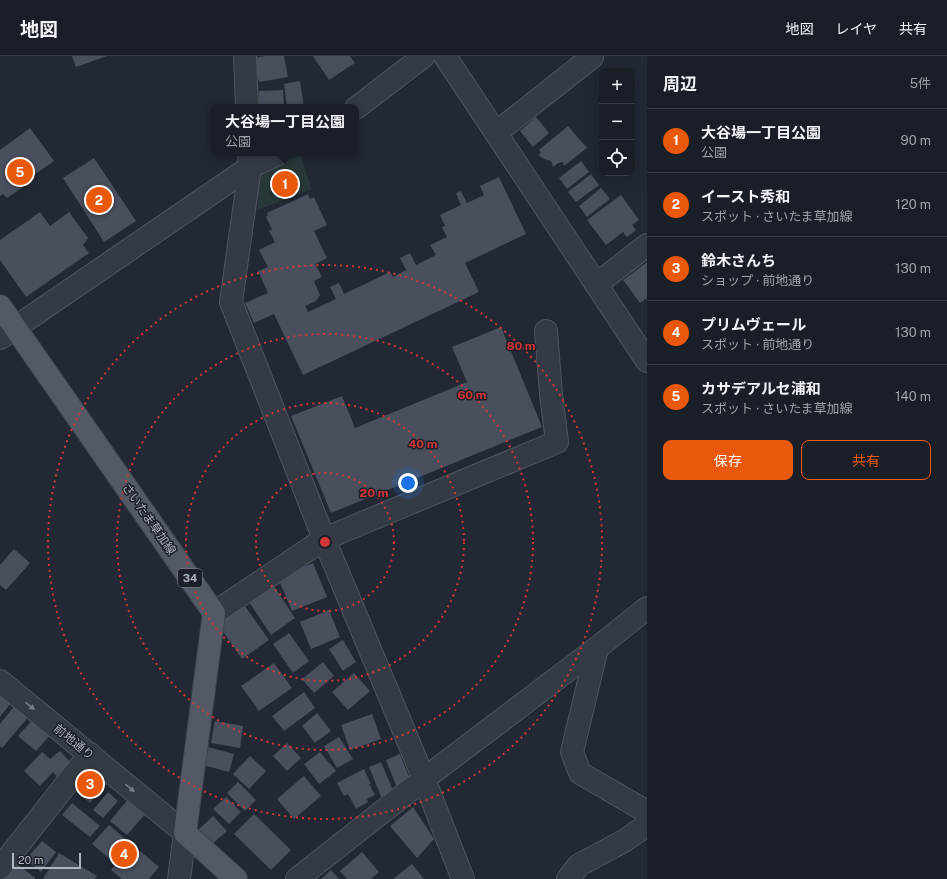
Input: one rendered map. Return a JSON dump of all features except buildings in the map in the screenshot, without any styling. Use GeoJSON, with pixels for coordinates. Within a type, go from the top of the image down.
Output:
{"type":"FeatureCollection","features":[{"type":"Feature","properties":{"kind":"main road","name":"さいたま草加線"},"geometry":{"type":"LineString","coordinates":[[0,306],[7,332],[214,613]]}},
{"type":"Feature","properties":{"kind":"main road"},"geometry":{"type":"LineString","coordinates":[[214,613],[185,833],[236,879]]}},
{"type":"Feature","properties":{"kind":"street"},"geometry":{"type":"LineString","coordinates":[[245,56],[247,104]]}},
{"type":"Feature","properties":{"kind":"street"},"geometry":{"type":"LineString","coordinates":[[359,106],[424,56]]}},
{"type":"Feature","properties":{"kind":"street"},"geometry":{"type":"LineString","coordinates":[[445,56],[647,360]]}},
{"type":"Feature","properties":{"kind":"street"},"geometry":{"type":"LineString","coordinates":[[496,133],[592,57]]}},
{"type":"Feature","properties":{"kind":"street"},"geometry":{"type":"LineString","coordinates":[[7,332],[249,160],[267,156]]}},
{"type":"Feature","properties":{"kind":"street"},"geometry":{"type":"LineString","coordinates":[[249,160],[231,302],[324,539],[424,779],[463,879]]}},
{"type":"Feature","properties":{"kind":"street"},"geometry":{"type":"LineString","coordinates":[[597,284],[647,245]]}},
{"type":"Feature","properties":{"kind":"street"},"geometry":{"type":"LineString","coordinates":[[214,613],[324,539],[558,442],[551,394],[546,331]]}},
{"type":"Feature","properties":{"kind":"street"},"geometry":{"type":"LineString","coordinates":[[297,879],[424,779],[597,648],[647,608]]}},
{"type":"Feature","properties":{"kind":"street"},"geometry":{"type":"LineString","coordinates":[[597,648],[572,752],[580,773],[647,812]]}},
{"type":"Feature","properties":{"kind":"street","name":"前地通り"},"geometry":{"type":"LineString","coordinates":[[0,681],[185,833]]}},
{"type":"Feature","properties":{"kind":"street"},"geometry":{"type":"LineString","coordinates":[[0,868],[90,754]]}},
{"type":"Feature","properties":{"kind":"street"},"geometry":{"type":"LineString","coordinates":[[580,874],[624,840],[647,825]]}},
{"type":"Feature","properties":{"kind":"street"},"geometry":{"type":"LineString","coordinates":[[179,879],[185,833]]}},
{"type":"Feature","properties":{"kind":"shaded area"},"geometry":{"type":"Polygon","coordinates":[[[300,156],[312,189],[258,210],[259,170],[300,156]]]}},
{"type":"Feature","properties":{"kind":"place","name":"カサデアルセ浦和"},"geometry":{"type":"Point","coordinates":[20,172]}},
{"type":"Feature","properties":{"kind":"place","name":"大谷場一丁目公園"},"geometry":{"type":"Point","coordinates":[285,184]}},
{"type":"Feature","properties":{"kind":"place","name":"イースト秀和"},"geometry":{"type":"Point","coordinates":[99,200]}},
{"type":"Feature","properties":{"kind":"place","name":"鈴木さんち"},"geometry":{"type":"Point","coordinates":[90,784]}},
{"type":"Feature","properties":{"kind":"place","name":"プリムヴェール"},"geometry":{"type":"Point","coordinates":[124,854]}}]}
